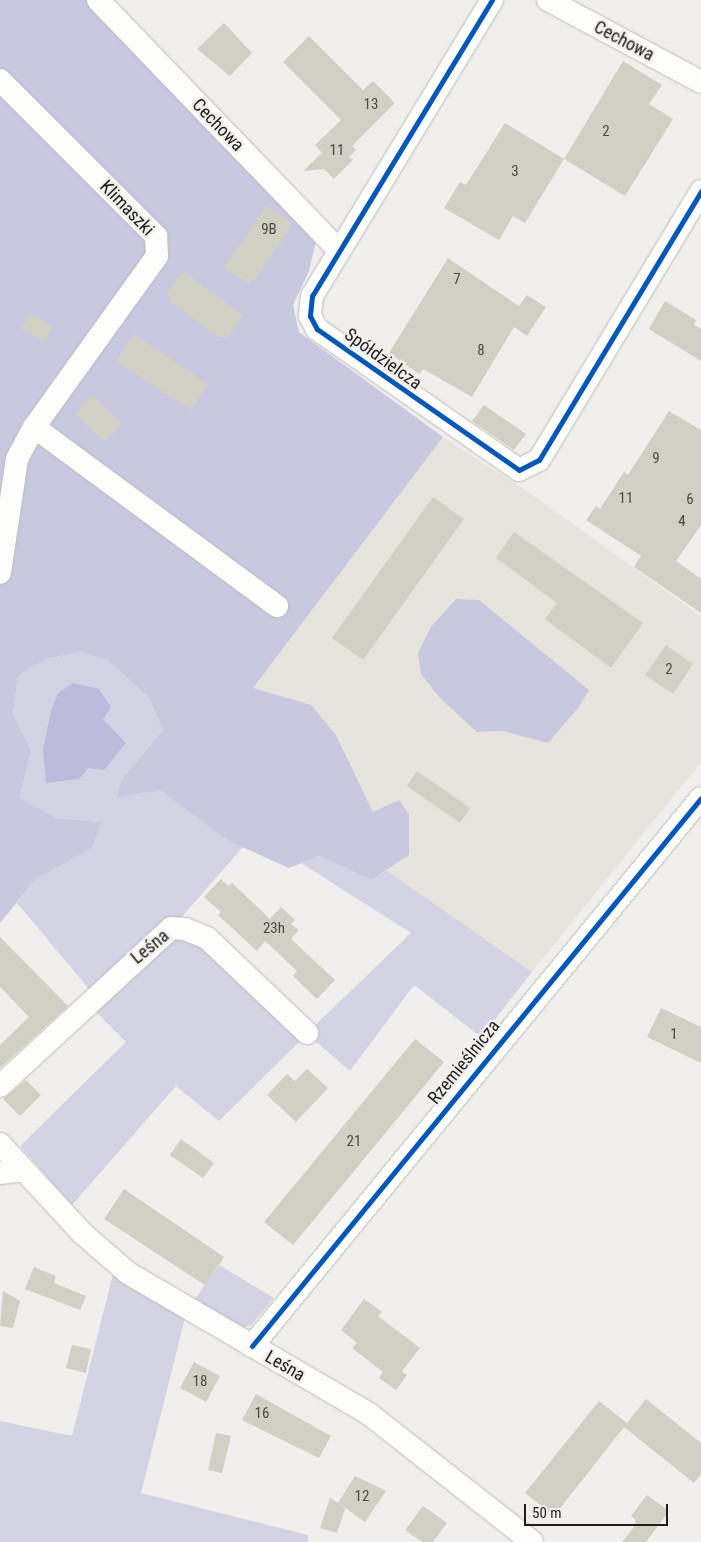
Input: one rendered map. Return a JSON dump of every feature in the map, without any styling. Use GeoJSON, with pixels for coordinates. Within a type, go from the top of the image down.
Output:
{"type":"FeatureCollection","features":[{"type":"Feature","properties":{"kind":"street","name":"Cechowa"},"geometry":{"type":"LineString","coordinates":[[98,0],[338,249]]}},
{"type":"Feature","properties":{"kind":"street","name":"Spółdzielcza"},"geometry":{"type":"LineString","coordinates":[[492,0],[338,249],[312,296],[310,316],[317,329],[519,470],[539,460],[701,192]]}},
{"type":"Feature","properties":{"kind":"street","name":"Cechowa"},"geometry":{"type":"LineString","coordinates":[[548,0],[701,82]]}},
{"type":"Feature","properties":{"kind":"street","name":"Klimaszki"},"geometry":{"type":"LineString","coordinates":[[0,80],[156,236],[158,256],[34,427],[18,459],[0,573]]}},
{"type":"Feature","properties":{"kind":"street"},"geometry":{"type":"LineString","coordinates":[[34,427],[277,606]]}},
{"type":"Feature","properties":{"kind":"street","name":"Rzemieślnicza"},"geometry":{"type":"LineString","coordinates":[[252,1346],[701,798]]}},
{"type":"Feature","properties":{"kind":"street","name":"Leśna"},"geometry":{"type":"LineString","coordinates":[[0,1086],[171,928],[185,929],[207,938],[307,1034]]}},
{"type":"Feature","properties":{"kind":"street","name":"Leśna"},"geometry":{"type":"LineString","coordinates":[[0,1144],[82,1233],[128,1273],[369,1414],[532,1542]]}},
{"type":"Feature","properties":{"kind":"street"},"geometry":{"type":"LineString","coordinates":[[0,1173],[24,1170]]}},
{"type":"Feature","properties":{"kind":"shaded area"},"geometry":{"type":"Polygon","coordinates":[[[0,0],[98,0],[319,229],[309,271],[293,305],[299,332],[443,437],[253,688],[311,705],[336,735],[373,812],[399,800],[409,814],[409,855],[371,880],[319,856],[289,868],[229,841],[160,790],[117,797],[122,779],[163,730],[149,698],[108,660],[80,652],[47,659],[18,676],[13,714],[31,751],[19,798],[57,818],[102,822],[91,849],[36,879],[0,923],[0,0]]]}},
{"type":"Feature","properties":{"kind":"shaded area"},"geometry":{"type":"Polygon","coordinates":[[[443,437],[534,496],[701,616],[701,762],[532,972],[386,870],[409,854],[409,814],[400,801],[373,812],[336,735],[253,688],[443,437]]]}},
{"type":"Feature","properties":{"kind":"shaded area"},"geometry":{"type":"Polygon","coordinates":[[[456,599],[479,600],[589,690],[579,707],[548,743],[502,731],[477,732],[440,698],[421,674],[418,653],[431,627],[456,599]]]}},
{"type":"Feature","properties":{"kind":"shaded area"},"geometry":{"type":"Polygon","coordinates":[[[80,652],[108,660],[149,698],[163,730],[122,779],[160,790],[243,847],[172,928],[185,929],[307,1033],[411,933],[301,863],[319,856],[371,880],[386,870],[532,972],[481,1037],[414,985],[350,1071],[307,1034],[219,1121],[176,1086],[72,1205],[20,1146],[126,1042],[88,1004],[95,996],[17,903],[36,879],[91,849],[101,822],[57,818],[18,798],[30,751],[13,714],[18,676],[47,659],[80,652]]]}},
{"type":"Feature","properties":{"kind":"shaded area"},"geometry":{"type":"Polygon","coordinates":[[[73,683],[99,689],[111,707],[103,719],[126,743],[104,770],[88,768],[79,779],[46,783],[43,750],[51,711],[58,693],[73,683]]]}},
{"type":"Feature","properties":{"kind":"shaded area"},"geometry":{"type":"Polygon","coordinates":[[[116,1262],[187,1310],[141,1493],[308,1535],[308,1542],[0,1542],[0,1421],[72,1436],[116,1262]]]}},
{"type":"Feature","properties":{"kind":"shaded area"},"geometry":{"type":"Polygon","coordinates":[[[219,1265],[274,1298],[251,1325],[227,1333],[187,1310],[219,1265]]]}},
{"type":"Feature","properties":{"kind":"building"},"geometry":{"type":"Polygon","coordinates":[[[224,23],[252,53],[230,76],[197,49],[224,23]]]}},
{"type":"Feature","properties":{"kind":"building"},"geometry":{"type":"Polygon","coordinates":[[[309,36],[363,90],[373,81],[395,103],[352,146],[356,150],[349,157],[353,160],[334,179],[324,169],[303,171],[322,153],[315,145],[341,120],[283,62],[309,36]]]}},
{"type":"Feature","properties":{"kind":"building"},"geometry":{"type":"Polygon","coordinates":[[[623,61],[662,85],[649,104],[673,119],[625,196],[564,159],[623,61]]]}},
{"type":"Feature","properties":{"kind":"building"},"geometry":{"type":"Polygon","coordinates":[[[505,123],[564,159],[525,223],[513,216],[499,240],[444,208],[460,182],[466,185],[505,123]]]}},
{"type":"Feature","properties":{"kind":"building"},"geometry":{"type":"Polygon","coordinates":[[[266,206],[290,222],[289,229],[255,281],[252,279],[249,284],[224,268],[266,206]]]}},
{"type":"Feature","properties":{"kind":"building"},"geometry":{"type":"Polygon","coordinates":[[[448,258],[519,306],[527,295],[546,307],[527,336],[514,327],[472,397],[423,369],[419,374],[389,353],[448,258]]]}},
{"type":"Feature","properties":{"kind":"building"},"geometry":{"type":"Polygon","coordinates":[[[183,271],[243,315],[227,338],[219,337],[169,301],[171,298],[166,294],[183,271]]]}},
{"type":"Feature","properties":{"kind":"building"},"geometry":{"type":"Polygon","coordinates":[[[665,301],[696,320],[694,325],[701,329],[701,361],[649,329],[665,301]]]}},
{"type":"Feature","properties":{"kind":"building"},"geometry":{"type":"Polygon","coordinates":[[[30,313],[53,327],[45,342],[21,329],[30,313]]]}},
{"type":"Feature","properties":{"kind":"building"},"geometry":{"type":"Polygon","coordinates":[[[134,334],[208,384],[191,410],[116,361],[134,334]]]}},
{"type":"Feature","properties":{"kind":"building"},"geometry":{"type":"Polygon","coordinates":[[[92,395],[122,423],[105,442],[75,414],[92,395]]]}},
{"type":"Feature","properties":{"kind":"building"},"geometry":{"type":"Polygon","coordinates":[[[484,405],[526,434],[514,450],[472,421],[484,405]]]}},
{"type":"Feature","properties":{"kind":"building"},"geometry":{"type":"Polygon","coordinates":[[[669,411],[701,430],[701,525],[676,561],[701,579],[701,613],[634,567],[641,556],[586,520],[596,506],[600,509],[624,472],[628,475],[669,411]]]}},
{"type":"Feature","properties":{"kind":"building"},"geometry":{"type":"Polygon","coordinates":[[[433,497],[464,519],[363,660],[332,638],[433,497]]]}},
{"type":"Feature","properties":{"kind":"building"},"geometry":{"type":"Polygon","coordinates":[[[514,532],[643,623],[611,668],[545,619],[557,603],[496,558],[514,532]]]}},
{"type":"Feature","properties":{"kind":"building"},"geometry":{"type":"Polygon","coordinates":[[[666,645],[693,664],[673,694],[645,675],[666,645]]]}},
{"type":"Feature","properties":{"kind":"building"},"geometry":{"type":"Polygon","coordinates":[[[417,771],[470,808],[460,823],[407,786],[417,771]]]}},
{"type":"Feature","properties":{"kind":"building"},"geometry":{"type":"Polygon","coordinates":[[[221,879],[228,886],[232,883],[270,919],[281,907],[295,920],[291,924],[299,930],[291,939],[335,980],[317,999],[293,976],[297,971],[265,941],[257,951],[218,915],[221,912],[204,897],[221,879]]]}},
{"type":"Feature","properties":{"kind":"building"},"geometry":{"type":"Polygon","coordinates":[[[0,937],[68,1006],[0,1068],[0,1045],[29,1017],[0,987],[0,937]]]}},
{"type":"Feature","properties":{"kind":"building"},"geometry":{"type":"Polygon","coordinates":[[[661,1008],[701,1027],[701,1063],[647,1037],[661,1008]]]}},
{"type":"Feature","properties":{"kind":"building"},"geometry":{"type":"Polygon","coordinates":[[[415,1039],[444,1062],[293,1245],[264,1222],[415,1039]]]}},
{"type":"Feature","properties":{"kind":"building"},"geometry":{"type":"Polygon","coordinates":[[[307,1069],[328,1088],[296,1122],[267,1095],[287,1074],[295,1081],[307,1069]]]}},
{"type":"Feature","properties":{"kind":"building"},"geometry":{"type":"Polygon","coordinates":[[[26,1080],[41,1095],[20,1116],[3,1099],[26,1080]]]}},
{"type":"Feature","properties":{"kind":"building"},"geometry":{"type":"Polygon","coordinates":[[[181,1139],[214,1163],[203,1178],[170,1155],[181,1139]]]}},
{"type":"Feature","properties":{"kind":"building"},"geometry":{"type":"Polygon","coordinates":[[[124,1189],[224,1257],[205,1285],[104,1219],[124,1189]]]}},
{"type":"Feature","properties":{"kind":"building"},"geometry":{"type":"Polygon","coordinates":[[[34,1267],[56,1276],[54,1283],[86,1296],[80,1310],[25,1289],[34,1267]]]}},
{"type":"Feature","properties":{"kind":"building"},"geometry":{"type":"Polygon","coordinates":[[[3,1291],[20,1301],[13,1328],[0,1326],[3,1291]]]}},
{"type":"Feature","properties":{"kind":"building"},"geometry":{"type":"Polygon","coordinates":[[[364,1299],[382,1312],[378,1316],[420,1348],[402,1371],[407,1375],[396,1390],[379,1378],[383,1372],[352,1348],[357,1343],[341,1330],[364,1299]]]}},
{"type":"Feature","properties":{"kind":"building"},"geometry":{"type":"Polygon","coordinates":[[[72,1345],[91,1349],[86,1373],[66,1368],[72,1345]]]}},
{"type":"Feature","properties":{"kind":"building"},"geometry":{"type":"Polygon","coordinates":[[[194,1362],[220,1376],[206,1402],[180,1388],[194,1362]]]}},
{"type":"Feature","properties":{"kind":"building"},"geometry":{"type":"Polygon","coordinates":[[[256,1394],[331,1436],[319,1458],[242,1420],[256,1394]]]}},
{"type":"Feature","properties":{"kind":"building"},"geometry":{"type":"Polygon","coordinates":[[[646,1399],[701,1443],[701,1474],[694,1483],[624,1427],[554,1516],[525,1493],[599,1401],[627,1423],[646,1399]]]}},
{"type":"Feature","properties":{"kind":"building"},"geometry":{"type":"Polygon","coordinates":[[[216,1433],[231,1436],[222,1473],[208,1470],[216,1433]]]}},
{"type":"Feature","properties":{"kind":"building"},"geometry":{"type":"Polygon","coordinates":[[[355,1476],[386,1491],[365,1522],[338,1503],[355,1476]]]}},
{"type":"Feature","properties":{"kind":"building"},"geometry":{"type":"Polygon","coordinates":[[[647,1495],[669,1511],[646,1542],[622,1542],[634,1527],[636,1520],[631,1516],[647,1495]]]}},
{"type":"Feature","properties":{"kind":"building"},"geometry":{"type":"Polygon","coordinates":[[[330,1498],[345,1509],[337,1533],[320,1528],[330,1498]]]}},
{"type":"Feature","properties":{"kind":"building"},"geometry":{"type":"Polygon","coordinates":[[[423,1506],[447,1523],[433,1542],[422,1542],[405,1530],[423,1506]]]}},
{"type":"Feature","properties":{"kind":"cycle path"},"geometry":{"type":"LineString","coordinates":[[492,0],[312,296],[310,316],[317,329],[519,470],[539,460],[701,191]]}},
{"type":"Feature","properties":{"kind":"cycle path"},"geometry":{"type":"LineString","coordinates":[[252,1346],[701,798]]}}]}
